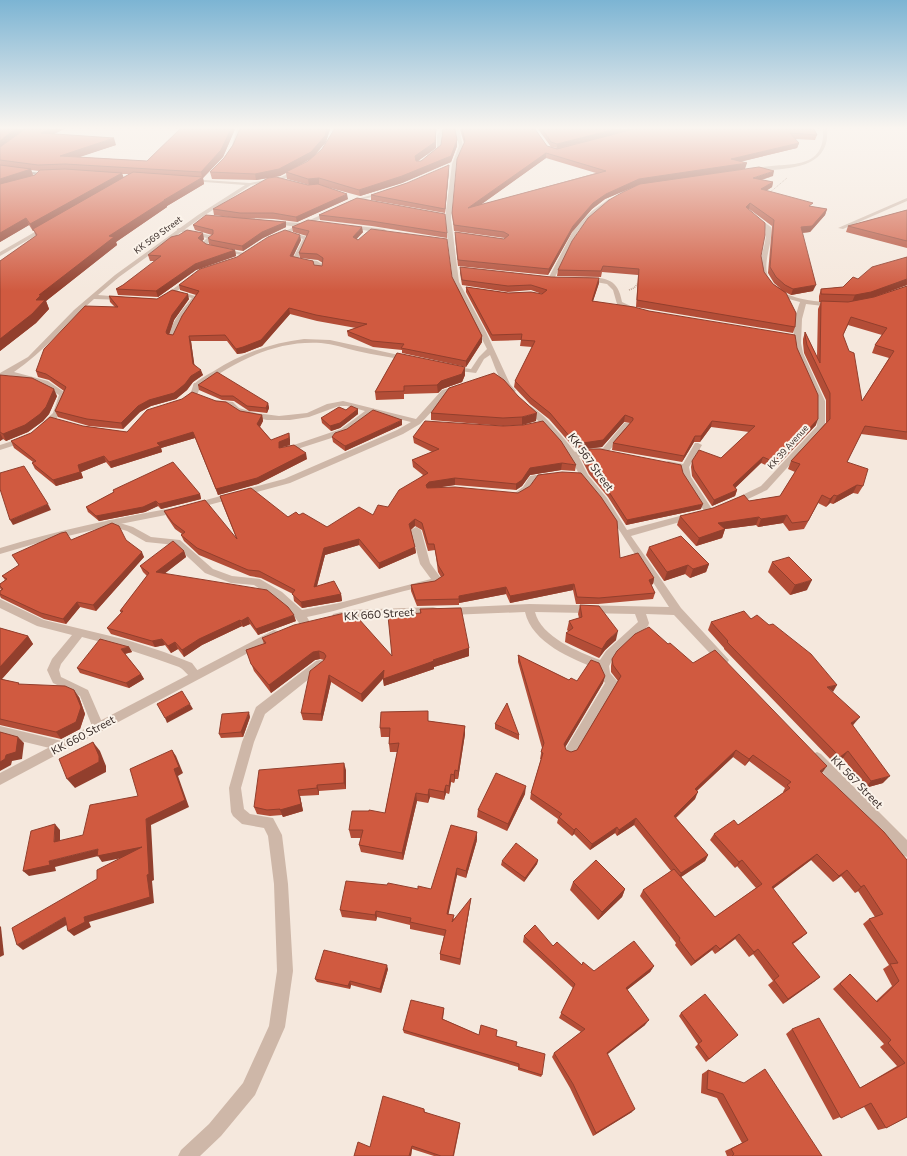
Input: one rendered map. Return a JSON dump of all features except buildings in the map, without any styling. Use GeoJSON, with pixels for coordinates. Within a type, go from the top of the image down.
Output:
{"type":"FeatureCollection","features":[{"type":"Feature","properties":{"kind":"street"},"geometry":{"type":"LineString","coordinates":[[234,183],[250,184]]}},
{"type":"Feature","properties":{"kind":"street","name":"KK 569 Street"},"geometry":{"type":"LineString","coordinates":[[4,374],[30,358],[92,297],[117,276],[200,216],[250,184],[257,183]]}},
{"type":"Feature","properties":{"kind":"street","name":"KK 567 Street"},"geometry":{"type":"LineString","coordinates":[[449,183],[445,216],[458,270],[456,282],[491,350],[506,386],[574,456],[580,476],[604,500],[677,611],[731,668]]}},
{"type":"Feature","properties":{"kind":"street"},"geometry":{"type":"LineString","coordinates":[[273,237],[342,206],[390,190]]}},
{"type":"Feature","properties":{"kind":"street"},"geometry":{"type":"LineString","coordinates":[[349,197],[372,204]]}},
{"type":"Feature","properties":{"kind":"street"},"geometry":{"type":"LineString","coordinates":[[551,279],[576,230],[594,212],[617,197]]}},
{"type":"Feature","properties":{"kind":"street"},"geometry":{"type":"LineString","coordinates":[[840,228],[907,199]]}},
{"type":"Feature","properties":{"kind":"street"},"geometry":{"type":"LineString","coordinates":[[750,215],[768,227],[770,234],[763,265],[765,277],[771,286],[782,294],[803,303],[841,306]]}},
{"type":"Feature","properties":{"kind":"street"},"geometry":{"type":"LineString","coordinates":[[200,216],[213,217]]}},
{"type":"Feature","properties":{"kind":"street"},"geometry":{"type":"LineString","coordinates":[[270,222],[300,225]]}},
{"type":"Feature","properties":{"kind":"street"},"geometry":{"type":"LineString","coordinates":[[308,222],[323,224]]}},
{"type":"Feature","properties":{"kind":"street"},"geometry":{"type":"LineString","coordinates":[[0,254],[54,223]]}},
{"type":"Feature","properties":{"kind":"street"},"geometry":{"type":"LineString","coordinates":[[340,226],[394,232]]}},
{"type":"Feature","properties":{"kind":"street"},"geometry":{"type":"LineString","coordinates":[[362,236],[371,229]]}},
{"type":"Feature","properties":{"kind":"street"},"geometry":{"type":"LineString","coordinates":[[179,230],[212,237],[204,244],[210,248],[249,252],[236,260]]}},
{"type":"Feature","properties":{"kind":"street"},"geometry":{"type":"LineString","coordinates":[[286,232],[306,238],[295,260],[317,263],[319,264],[317,268],[320,270]]}},
{"type":"Feature","properties":{"kind":"street"},"geometry":{"type":"LineString","coordinates":[[172,338],[174,328],[186,308],[196,297],[169,294],[194,276]]}},
{"type":"Feature","properties":{"kind":"street"},"geometry":{"type":"LineString","coordinates":[[544,278],[558,279]]}},
{"type":"Feature","properties":{"kind":"street"},"geometry":{"type":"LineString","coordinates":[[580,279],[602,280],[610,283],[617,290],[619,303],[640,311]]}},
{"type":"Feature","properties":{"kind":"street"},"geometry":{"type":"LineString","coordinates":[[459,288],[469,289]]}},
{"type":"Feature","properties":{"kind":"street"},"geometry":{"type":"LineString","coordinates":[[92,297],[128,299]]}},
{"type":"Feature","properties":{"kind":"street","name":"KK 39 Avenue"},"geometry":{"type":"LineString","coordinates":[[727,506],[764,488],[821,426],[821,399],[792,337],[803,303]]}},
{"type":"Feature","properties":{"kind":"street"},"geometry":{"type":"LineString","coordinates":[[174,404],[186,401],[200,393],[208,377],[254,352],[275,344],[322,341],[417,361]]}},
{"type":"Feature","properties":{"kind":"street"},"geometry":{"type":"LineString","coordinates":[[440,366],[473,371],[481,358],[491,350]]}},
{"type":"Feature","properties":{"kind":"street"},"geometry":{"type":"LineString","coordinates":[[0,448],[36,433],[57,421],[63,394],[46,383],[4,374]]}},
{"type":"Feature","properties":{"kind":"street"},"geometry":{"type":"LineString","coordinates":[[492,376],[502,375]]}},
{"type":"Feature","properties":{"kind":"street"},"geometry":{"type":"LineString","coordinates":[[0,551],[33,541],[110,523],[166,513],[287,481],[400,432],[417,422],[445,392],[470,385]]}},
{"type":"Feature","properties":{"kind":"street"},"geometry":{"type":"LineString","coordinates":[[200,393],[221,404],[230,404],[234,409],[243,414],[287,418],[307,415],[333,405],[344,403],[363,407],[371,411],[407,417],[417,422],[428,424]]}},
{"type":"Feature","properties":{"kind":"street"},"geometry":{"type":"LineString","coordinates":[[284,451],[344,431],[371,411]]}},
{"type":"Feature","properties":{"kind":"street"},"geometry":{"type":"LineString","coordinates":[[601,451],[605,450],[627,425]]}},
{"type":"Feature","properties":{"kind":"street"},"geometry":{"type":"LineString","coordinates":[[625,534],[712,511],[687,477],[685,467],[698,445]]}},
{"type":"Feature","properties":{"kind":"street"},"geometry":{"type":"LineString","coordinates":[[574,456],[586,451],[601,451],[613,455]]}},
{"type":"Feature","properties":{"kind":"street"},"geometry":{"type":"LineString","coordinates":[[656,462],[685,467]]}},
{"type":"Feature","properties":{"kind":"street"},"geometry":{"type":"LineString","coordinates":[[510,494],[518,495],[533,478],[560,474]]}},
{"type":"Feature","properties":{"kind":"street"},"geometry":{"type":"LineString","coordinates":[[110,523],[130,529],[149,540],[177,542],[209,571],[231,579],[256,582],[278,595],[295,609],[303,619],[416,585],[438,581],[425,564],[416,530]]}},
{"type":"Feature","properties":{"kind":"street"},"geometry":{"type":"LineString","coordinates":[[0,603],[41,623],[127,644],[167,658],[188,666],[195,675]]}},
{"type":"Feature","properties":{"kind":"street"},"geometry":{"type":"LineString","coordinates":[[529,608],[532,621],[545,635],[569,653],[603,666]]}},
{"type":"Feature","properties":{"kind":"street","name":"KK 660 Street"},"geometry":{"type":"LineString","coordinates":[[0,780],[265,638],[289,628],[303,619],[350,614],[529,608],[677,611]]}},
{"type":"Feature","properties":{"kind":"street"},"geometry":{"type":"LineString","coordinates":[[570,752],[612,682],[606,675],[603,666],[610,654],[644,623],[639,610]]}},
{"type":"Feature","properties":{"kind":"street"},"geometry":{"type":"LineString","coordinates":[[80,632],[56,662],[52,670],[58,680],[84,693],[98,727]]}},
{"type":"Feature","properties":{"kind":"street"},"geometry":{"type":"LineString","coordinates":[[187,1156],[215,1130],[249,1089],[277,1027],[285,971],[281,884],[275,835],[268,822],[247,820],[238,812],[235,788],[248,742],[260,711],[320,664]]}},
{"type":"Feature","properties":{"kind":"street"},"geometry":{"type":"LineString","coordinates":[[0,730],[25,738],[62,746]]}},
{"type":"Feature","properties":{"kind":"street","name":"KK 567 Street"},"geometry":{"type":"LineString","coordinates":[[812,752],[907,850]]}},
{"type":"Feature","properties":{"kind":"path"},"geometry":{"type":"LineString","coordinates":[[768,194],[782,183]]}},
{"type":"Feature","properties":{"kind":"path"},"geometry":{"type":"LineString","coordinates":[[618,294],[634,288],[641,279]]}}]}
